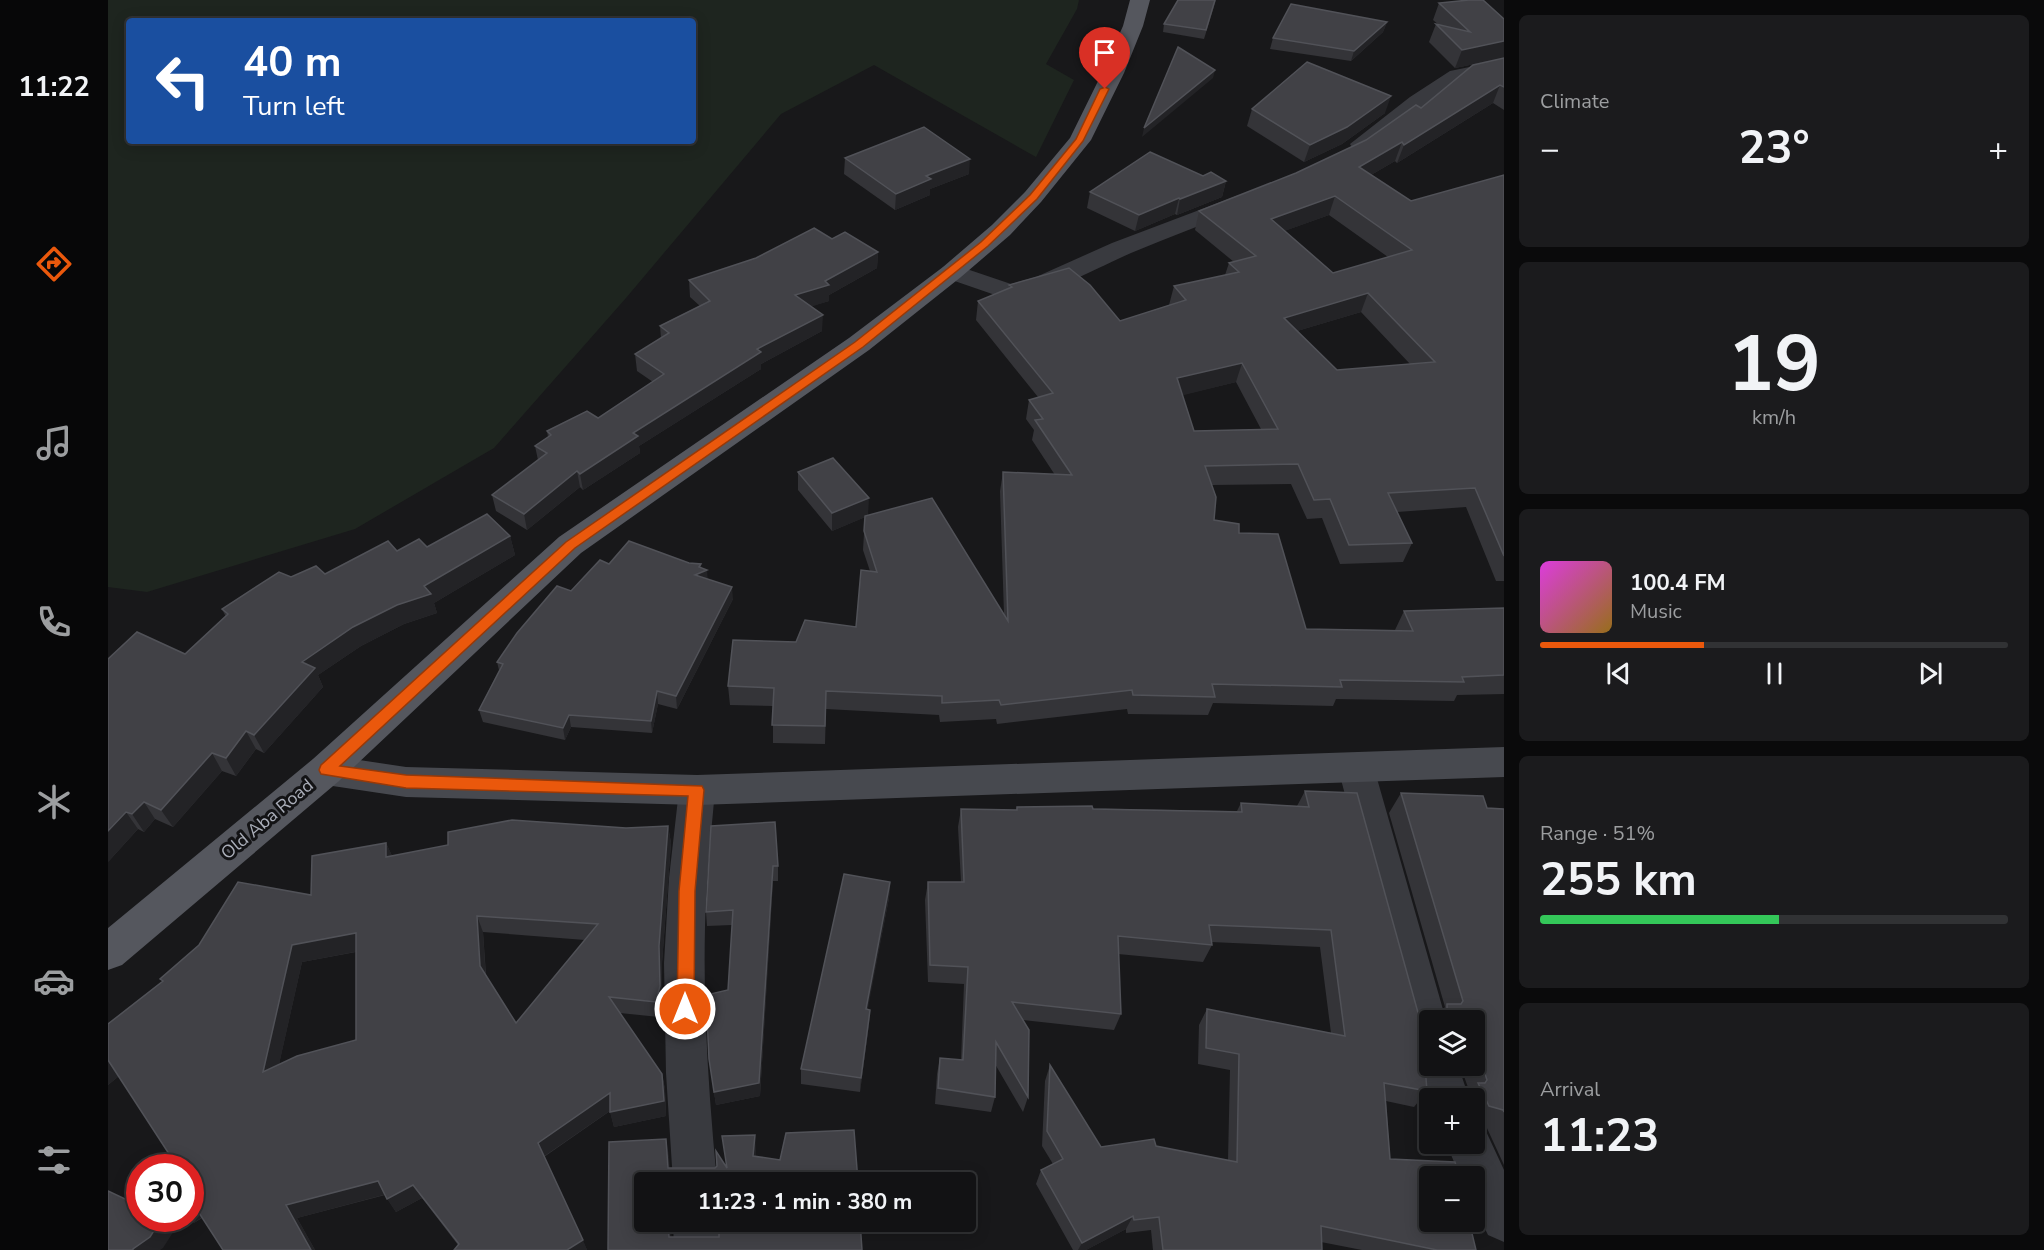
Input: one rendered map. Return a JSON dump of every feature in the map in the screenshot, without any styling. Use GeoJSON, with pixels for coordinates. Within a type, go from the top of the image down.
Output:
{"type":"FeatureCollection","features":[{"type":"Feature","properties":{"kind":"main road","name":"Old Aba Road"},"geometry":{"type":"LineString","coordinates":[[108,952],[326,770],[570,545],[859,344],[952,272],[1001,230],[1034,197],[1080,140],[1133,26],[1140,0]]}},
{"type":"Feature","properties":{"kind":"main road"},"geometry":{"type":"LineString","coordinates":[[326,770],[406,782],[697,790],[1504,762]]}},
{"type":"Feature","properties":{"kind":"street"},"geometry":{"type":"LineString","coordinates":[[1341,155],[1458,76],[1504,66]]}},
{"type":"Feature","properties":{"kind":"street"},"geometry":{"type":"LineString","coordinates":[[952,272],[1010,292],[1046,282],[1121,248],[1263,192]]}},
{"type":"Feature","properties":{"kind":"street"},"geometry":{"type":"LineString","coordinates":[[1356,768],[1422,1010]]}},
{"type":"Feature","properties":{"kind":"street"},"geometry":{"type":"LineString","coordinates":[[694,1172],[687,1088],[685,990],[687,891],[697,790]]}},
{"type":"Feature","properties":{"kind":"street"},"geometry":{"type":"LineString","coordinates":[[1473,1154],[1504,1219]]}},
{"type":"Feature","properties":{"kind":"street"},"geometry":{"type":"LineString","coordinates":[[696,1232],[697,1250]]}},
{"type":"Feature","properties":{"kind":"shaded area"},"geometry":{"type":"Polygon","coordinates":[[[108,0],[1079,0],[1077,9],[1046,64],[1074,80],[1036,157],[874,65],[781,114],[626,298],[494,448],[355,529],[147,592],[108,587],[108,0]]]}},
{"type":"Feature","properties":{"kind":"building"},"geometry":{"type":"Polygon","coordinates":[[[1178,0],[1215,0],[1206,30],[1164,24],[1178,0]]]}},
{"type":"Feature","properties":{"kind":"building"},"geometry":{"type":"Polygon","coordinates":[[[1483,0],[1504,19],[1504,41],[1462,50],[1436,24],[1470,32],[1439,3],[1483,0]]]}},
{"type":"Feature","properties":{"kind":"building"},"geometry":{"type":"Polygon","coordinates":[[[1291,4],[1387,22],[1354,51],[1273,38],[1291,4]]]}},
{"type":"Feature","properties":{"kind":"building"},"geometry":{"type":"Polygon","coordinates":[[[1178,47],[1215,70],[1144,128],[1178,47]]]}},
{"type":"Feature","properties":{"kind":"building"},"geometry":{"type":"Polygon","coordinates":[[[1504,58],[1504,87],[1500,85],[1404,145],[1402,142],[1359,167],[1411,201],[1504,175],[1504,556],[1475,488],[1388,493],[1412,543],[1349,545],[1330,499],[1314,500],[1298,464],[1205,466],[1216,497],[1214,520],[1239,524],[1239,533],[1278,534],[1306,629],[1413,631],[1404,611],[1504,608],[1504,675],[1462,677],[1464,682],[1340,680],[1342,687],[1212,684],[1215,697],[1133,695],[1132,690],[1001,705],[999,700],[942,703],[942,696],[826,691],[825,726],[772,725],[774,688],[728,686],[733,640],[796,642],[805,620],[856,627],[861,570],[877,572],[864,531],[865,516],[932,498],[1008,621],[1003,472],[1072,475],[1035,420],[1043,419],[1029,400],[1053,393],[978,301],[1012,287],[1009,285],[1069,268],[1090,285],[1120,321],[1186,300],[1174,286],[1239,272],[1229,263],[1256,256],[1199,211],[1296,173],[1366,140],[1416,105],[1421,108],[1473,65],[1504,58]],[[1335,196],[1271,219],[1333,273],[1412,250],[1335,196]],[[1368,293],[1284,318],[1337,370],[1435,362],[1368,293]],[[1242,363],[1177,378],[1194,431],[1278,429],[1242,363]]]}},
{"type":"Feature","properties":{"kind":"building"},"geometry":{"type":"Polygon","coordinates":[[[1307,62],[1391,96],[1347,127],[1310,145],[1252,109],[1307,62]]]}},
{"type":"Feature","properties":{"kind":"building"},"geometry":{"type":"Polygon","coordinates":[[[924,127],[970,159],[926,176],[931,179],[896,194],[845,158],[924,127]]]}},
{"type":"Feature","properties":{"kind":"building"},"geometry":{"type":"Polygon","coordinates":[[[1150,152],[1203,176],[1211,172],[1226,181],[1139,215],[1090,192],[1150,152]]]}},
{"type":"Feature","properties":{"kind":"building"},"geometry":{"type":"Polygon","coordinates":[[[814,228],[832,239],[845,232],[878,252],[825,281],[829,285],[795,295],[823,315],[757,349],[761,352],[633,433],[638,436],[580,474],[577,471],[524,514],[492,495],[547,453],[535,446],[551,435],[547,431],[587,411],[598,418],[664,374],[635,354],[669,333],[660,326],[710,301],[689,280],[756,258],[814,228]]]}},
{"type":"Feature","properties":{"kind":"building"},"geometry":{"type":"Polygon","coordinates":[[[833,458],[869,498],[832,513],[798,472],[833,458]]]}},
{"type":"Feature","properties":{"kind":"building"},"geometry":{"type":"Polygon","coordinates":[[[487,514],[510,536],[424,586],[431,594],[397,605],[353,627],[302,662],[315,668],[254,735],[246,731],[226,758],[212,753],[161,810],[144,802],[132,814],[126,812],[108,831],[108,659],[137,632],[185,654],[228,614],[222,609],[279,572],[291,577],[316,566],[325,574],[388,541],[397,551],[419,539],[427,547],[487,514]]]}},
{"type":"Feature","properties":{"kind":"building"},"geometry":{"type":"Polygon","coordinates":[[[629,541],[689,563],[701,564],[699,567],[707,570],[695,575],[732,587],[676,696],[657,691],[651,721],[569,715],[563,728],[479,710],[503,664],[497,662],[517,633],[557,586],[571,591],[600,560],[609,564],[629,541]]]}},
{"type":"Feature","properties":{"kind":"building"},"geometry":{"type":"Polygon","coordinates":[[[1305,791],[1357,793],[1419,1016],[1419,1076],[1426,1076],[1427,1088],[1419,1090],[1384,1083],[1390,1159],[1455,1162],[1456,1166],[1419,1166],[1419,1232],[1472,1232],[1476,1250],[1437,1250],[1321,1226],[1322,1250],[1163,1250],[1159,1217],[1134,1220],[1133,1216],[1082,1243],[1041,1170],[1063,1159],[1047,1131],[1050,1065],[1101,1147],[1154,1139],[1156,1146],[1237,1162],[1239,1054],[1206,1048],[1207,1009],[1345,1036],[1331,930],[1209,925],[1212,945],[1118,936],[1121,1014],[1012,1002],[1029,1030],[1028,1097],[996,1042],[995,1097],[938,1088],[940,1058],[963,1060],[968,967],[930,965],[928,882],[964,882],[961,809],[1017,810],[1017,807],[1092,806],[1093,809],[1242,812],[1241,803],[1309,807],[1305,791]]]}},
{"type":"Feature","properties":{"kind":"building"},"geometry":{"type":"Polygon","coordinates":[[[1401,793],[1483,796],[1487,808],[1504,809],[1504,1112],[1489,1106],[1485,1098],[1485,1088],[1480,1088],[1478,1083],[1485,1083],[1487,1080],[1485,1074],[1485,1010],[1447,1010],[1447,1004],[1461,1004],[1463,1001],[1401,793]]]}},
{"type":"Feature","properties":{"kind":"building"},"geometry":{"type":"Polygon","coordinates":[[[512,820],[626,828],[668,826],[659,946],[660,986],[656,1002],[609,997],[662,1074],[664,1101],[610,1112],[610,1093],[538,1143],[583,1240],[567,1250],[454,1250],[459,1244],[413,1185],[387,1199],[378,1181],[286,1205],[311,1250],[223,1250],[204,1221],[204,1154],[169,1154],[108,1060],[108,1024],[163,981],[160,979],[199,945],[238,882],[311,895],[312,856],[386,843],[386,857],[448,845],[448,832],[512,820]],[[477,916],[480,966],[516,1023],[598,924],[477,916]],[[356,933],[292,945],[263,1072],[297,1056],[356,1040],[356,933]]]}},
{"type":"Feature","properties":{"kind":"building"},"geometry":{"type":"Polygon","coordinates":[[[775,822],[778,866],[773,866],[759,1083],[714,1092],[709,1059],[706,995],[728,990],[733,910],[706,912],[711,826],[775,822]]]}},
{"type":"Feature","properties":{"kind":"building"},"geometry":{"type":"Polygon","coordinates":[[[844,874],[890,882],[866,1009],[870,1010],[861,1078],[801,1069],[844,874]]]}},
{"type":"Feature","properties":{"kind":"building"},"geometry":{"type":"Polygon","coordinates":[[[854,1130],[857,1172],[634,1172],[634,1232],[669,1232],[669,1237],[719,1237],[719,1232],[861,1232],[862,1250],[608,1250],[609,1142],[666,1139],[668,1168],[715,1168],[717,1166],[716,1151],[727,1168],[722,1136],[755,1135],[753,1156],[780,1160],[786,1133],[854,1130]]]}},
{"type":"Feature","properties":{"kind":"building"},"geometry":{"type":"Polygon","coordinates":[[[108,1191],[126,1199],[126,1232],[153,1232],[133,1250],[108,1250],[108,1191]]]}},
{"type":"Feature","properties":{"kind":"route"},"geometry":{"type":"LineString","coordinates":[[685,1009],[687,891],[697,790],[406,782],[326,770],[570,545],[859,344],[985,244],[1034,197],[1080,140],[1105,89]]}}]}
